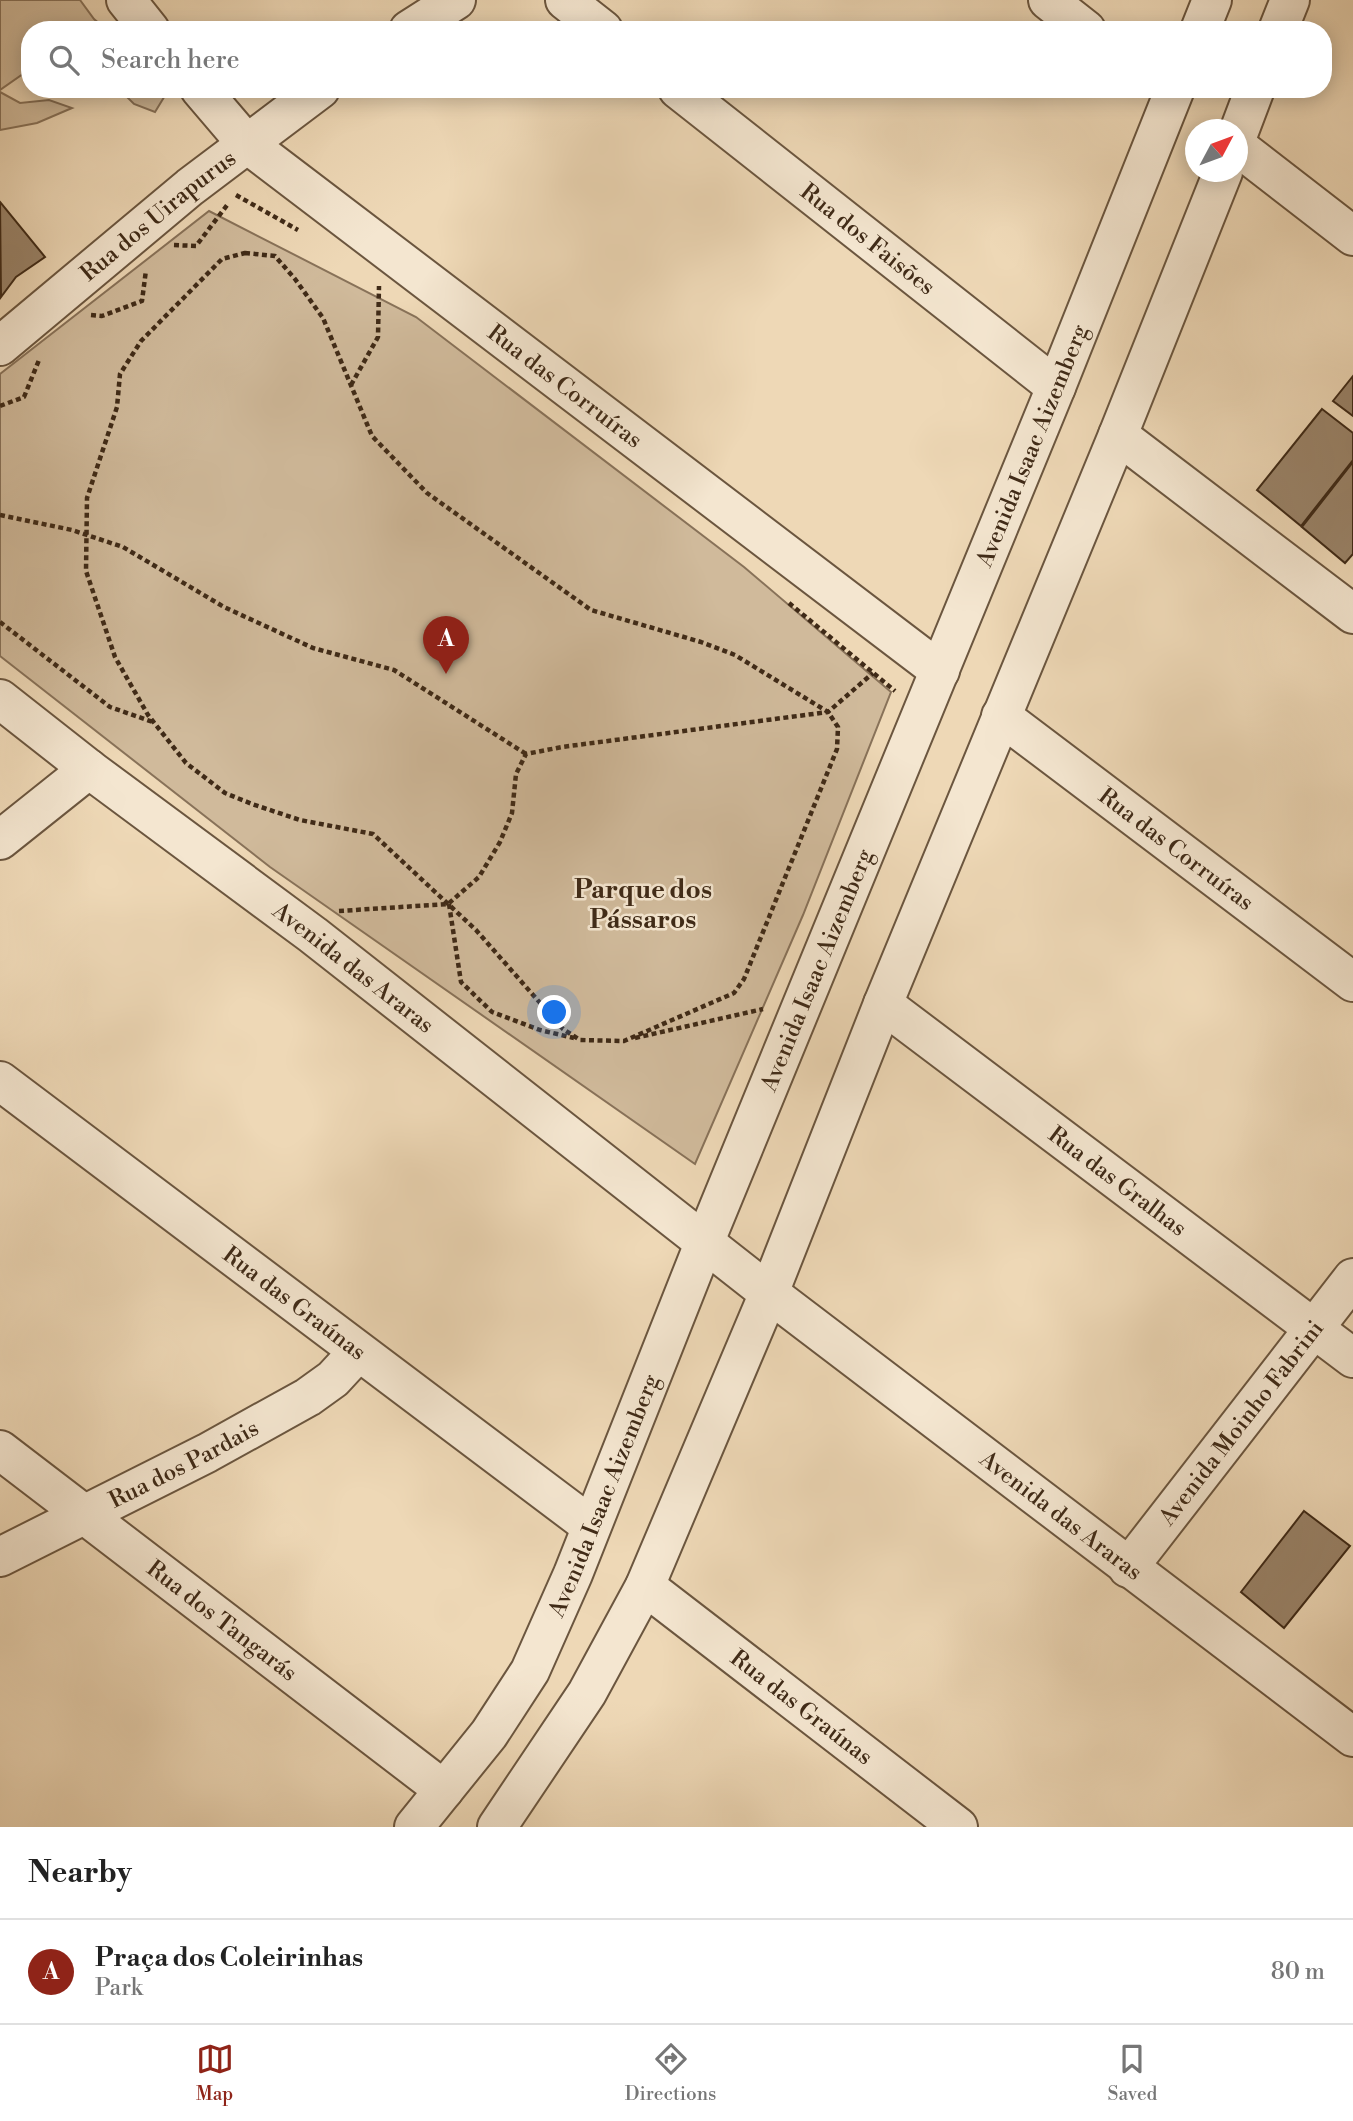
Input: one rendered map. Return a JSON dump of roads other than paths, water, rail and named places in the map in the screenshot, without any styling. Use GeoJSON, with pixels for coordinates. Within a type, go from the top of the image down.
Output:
{"type":"FeatureCollection","features":[{"type":"Feature","properties":{"kind":"street"},"geometry":{"type":"LineString","coordinates":[[126,0],[143,21]]}},
{"type":"Feature","properties":{"kind":"street"},"geometry":{"type":"LineString","coordinates":[[424,21],[456,0]]}},
{"type":"Feature","properties":{"kind":"street"},"geometry":{"type":"LineString","coordinates":[[565,0],[592,21]]}},
{"type":"Feature","properties":{"kind":"street"},"geometry":{"type":"LineString","coordinates":[[1048,0],[1075,21]]}},
{"type":"Feature","properties":{"kind":"street"},"geometry":{"type":"LineString","coordinates":[[1204,21],[1212,0]]}},
{"type":"Feature","properties":{"kind":"street"},"geometry":{"type":"LineString","coordinates":[[1282,21],[1290,0]]}},
{"type":"Feature","properties":{"kind":"street","name":"Rua das Corruíras"},"geometry":{"type":"LineString","coordinates":[[208,98],[246,143],[940,671]]}},
{"type":"Feature","properties":{"kind":"street","name":"Rua dos Uirapurus"},"geometry":{"type":"LineString","coordinates":[[0,346],[246,143],[308,98]]}},
{"type":"Feature","properties":{"kind":"street","name":"Rua dos Faisões"},"geometry":{"type":"LineString","coordinates":[[689,98],[1056,387]]}},
{"type":"Feature","properties":{"kind":"street","name":"Avenida Isaac Aizemberg"},"geometry":{"type":"LineString","coordinates":[[414,1827],[489,1734],[530,1671],[573,1574],[705,1241],[1056,387],[1168,98]]}},
{"type":"Feature","properties":{"kind":"street"},"geometry":{"type":"LineString","coordinates":[[1243,119],[1251,98]]}},
{"type":"Feature","properties":{"kind":"street"},"geometry":{"type":"LineString","coordinates":[[1248,155],[1353,236]]}},
{"type":"Feature","properties":{"kind":"street"},"geometry":{"type":"LineString","coordinates":[[497,1827],[587,1693],[645,1586],[769,1293],[883,1004],[1118,435],[1219,182]]}},
{"type":"Feature","properties":{"kind":"street"},"geometry":{"type":"LineString","coordinates":[[1118,435],[1353,614]]}},
{"type":"Feature","properties":{"kind":"street","name":"Avenida das Araras"},"geometry":{"type":"LineString","coordinates":[[0,699],[89,769],[313,934],[769,1293],[1353,1737]]}},
{"type":"Feature","properties":{"kind":"street","name":"Rua das Corruíras"},"geometry":{"type":"LineString","coordinates":[[1001,716],[1353,982]]}},
{"type":"Feature","properties":{"kind":"street"},"geometry":{"type":"LineString","coordinates":[[0,839],[89,769]]}},
{"type":"Feature","properties":{"kind":"street","name":"Rua das Gralhas"},"geometry":{"type":"LineString","coordinates":[[883,1004],[1353,1358]]}},
{"type":"Feature","properties":{"kind":"street","name":"Rua das Graúnas"},"geometry":{"type":"LineString","coordinates":[[0,1081],[591,1526]]}},
{"type":"Feature","properties":{"kind":"street","name":"Avenida Moinho Fabrini"},"geometry":{"type":"LineString","coordinates":[[1128,1567],[1353,1278]]}},
{"type":"Feature","properties":{"kind":"street","name":"Rua dos Pardais"},"geometry":{"type":"LineString","coordinates":[[0,1557],[88,1514],[308,1397],[333,1379],[358,1352]]}},
{"type":"Feature","properties":{"kind":"street","name":"Rua dos Tangarás"},"geometry":{"type":"LineString","coordinates":[[0,1450],[88,1514],[444,1790]]}},
{"type":"Feature","properties":{"kind":"street","name":"Rua das Graúnas"},"geometry":{"type":"LineString","coordinates":[[645,1586],[958,1827]]}},
{"type":"Feature","properties":{"kind":"place","name":"Praça dos Coleirinhas"},"geometry":{"type":"Point","coordinates":[446,674]}},
{"type":"Feature","properties":{"kind":"district","name":"Parque dos Pássaros"},"geometry":{"type":"Point","coordinates":[643,904]}}]}
